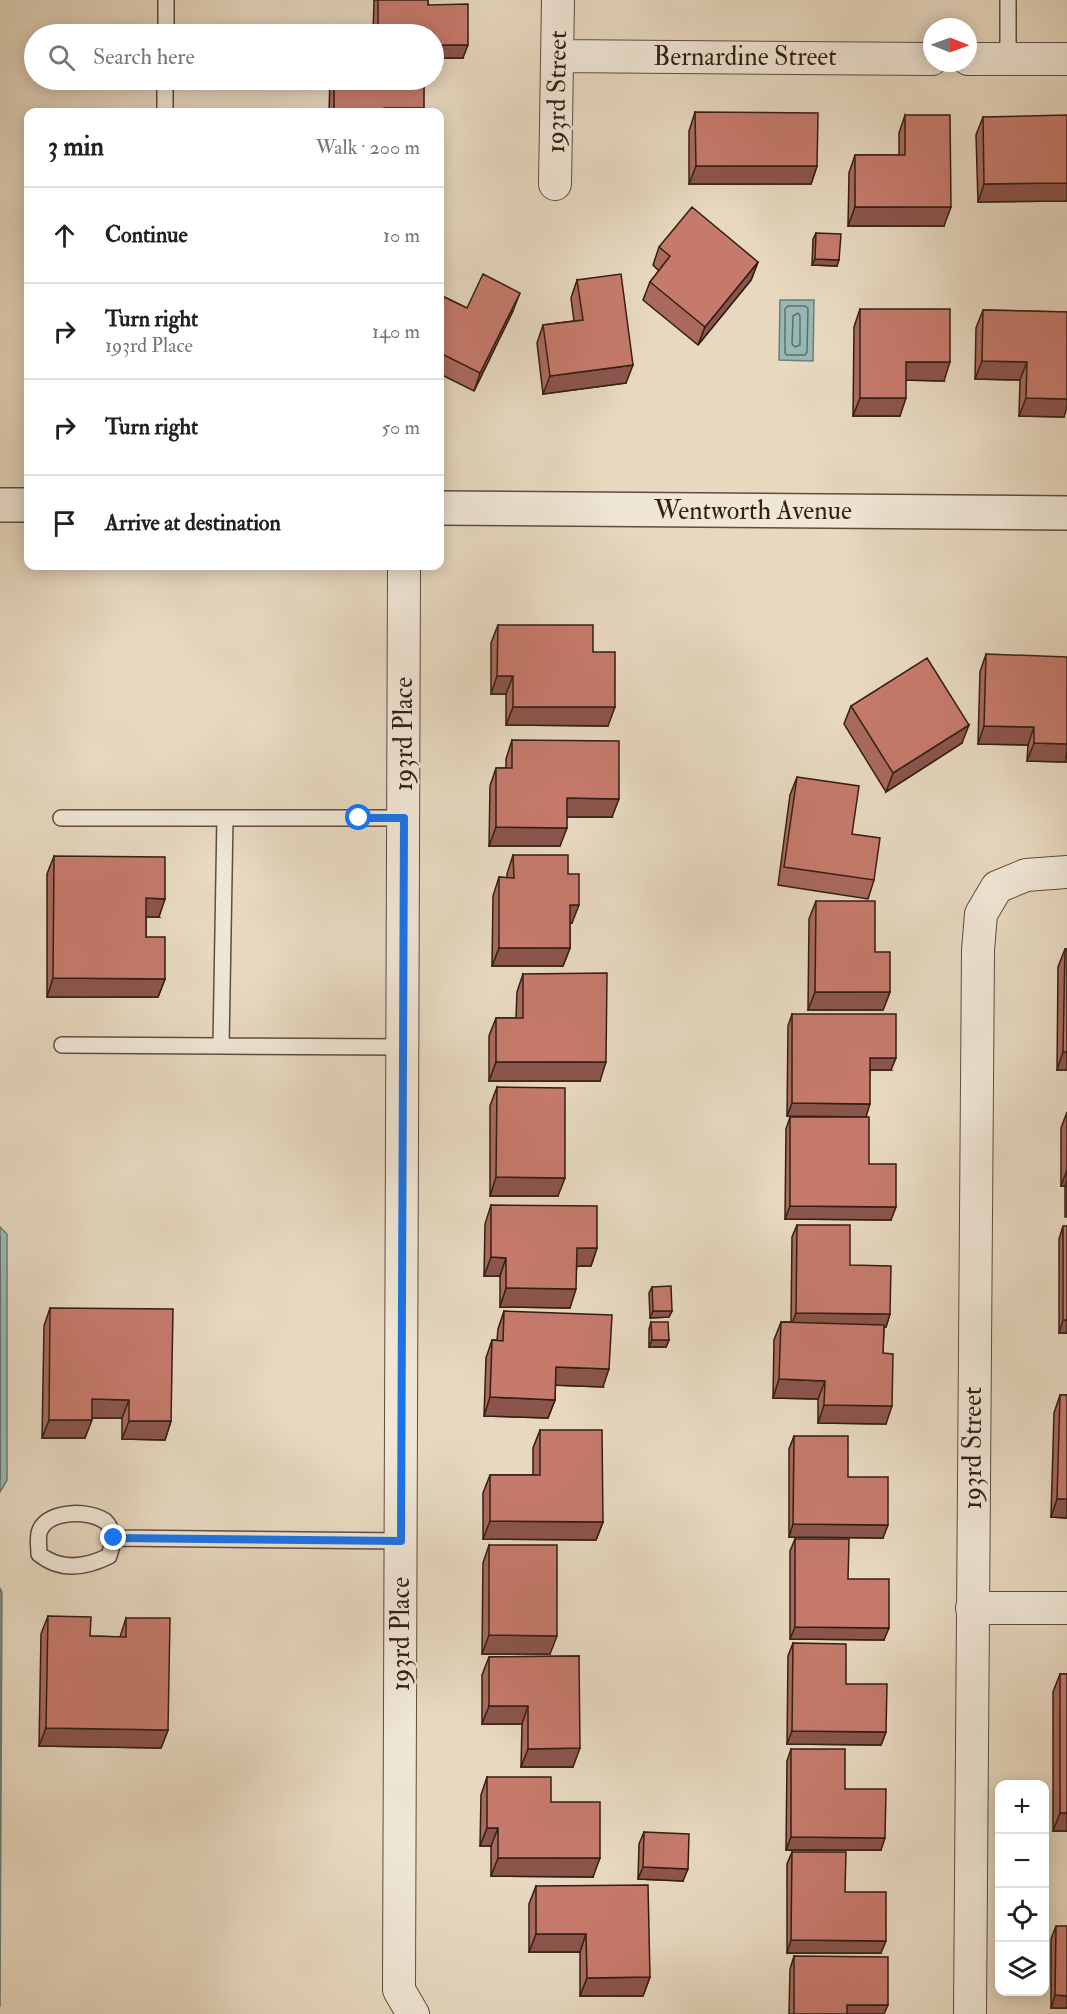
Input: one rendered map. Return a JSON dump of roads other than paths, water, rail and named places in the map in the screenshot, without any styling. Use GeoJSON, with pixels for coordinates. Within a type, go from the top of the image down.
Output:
{"type":"FeatureCollection","features":[{"type":"Feature","properties":{"kind":"street","name":"193rd Street"},"geometry":{"type":"LineString","coordinates":[[555,184],[558,0]]}},
{"type":"Feature","properties":{"kind":"street","name":"Bernardine Street"},"geometry":{"type":"LineString","coordinates":[[558,56],[923,58]]}},
{"type":"Feature","properties":{"kind":"street"},"geometry":{"type":"LineString","coordinates":[[977,59],[1067,59]]}},
{"type":"Feature","properties":{"kind":"street"},"geometry":{"type":"LineString","coordinates":[[0,505],[24,505]]}},
{"type":"Feature","properties":{"kind":"street","name":"Wentworth Avenue"},"geometry":{"type":"LineString","coordinates":[[444,508],[1067,513]]}},
{"type":"Feature","properties":{"kind":"street","name":"193rd Place"},"geometry":{"type":"LineString","coordinates":[[404,570],[399,1990],[413,2014]]}},
{"type":"Feature","properties":{"kind":"street","name":"193rd Street"},"geometry":{"type":"LineString","coordinates":[[970,2014],[978,950],[981,914],[997,887],[1026,875],[1067,872]]}},
{"type":"Feature","properties":{"kind":"street"},"geometry":{"type":"LineString","coordinates":[[972,1608],[1067,1608]]}},
{"type":"Feature","properties":{"kind":"lane"},"geometry":{"type":"LineString","coordinates":[[166,0],[166,24]]}},
{"type":"Feature","properties":{"kind":"lane"},"geometry":{"type":"LineString","coordinates":[[1008,0],[1008,59]]}},
{"type":"Feature","properties":{"kind":"lane"},"geometry":{"type":"LineString","coordinates":[[165,90],[165,108]]}},
{"type":"Feature","properties":{"kind":"lane"},"geometry":{"type":"LineString","coordinates":[[61,818],[404,818]]}},
{"type":"Feature","properties":{"kind":"lane"},"geometry":{"type":"LineString","coordinates":[[221,1046],[225,818]]}},
{"type":"Feature","properties":{"kind":"lane"},"geometry":{"type":"LineString","coordinates":[[62,1045],[403,1047]]}},
{"type":"Feature","properties":{"kind":"lane"},"geometry":{"type":"LineString","coordinates":[[67,1514],[93,1515],[107,1523],[114,1538],[109,1556],[94,1563],[73,1566],[50,1563],[39,1554],[38,1532],[46,1521],[67,1514]]}},
{"type":"Feature","properties":{"kind":"lane"},"geometry":{"type":"LineString","coordinates":[[114,1538],[401,1541]]}},
{"type":"Feature","properties":{"kind":"water"},"geometry":{"type":"Polygon","coordinates":[[[780,300],[814,300],[813,361],[779,360],[780,300]]]}},
{"type":"Feature","properties":{"kind":"water"},"geometry":{"type":"Polygon","coordinates":[[[0,1227],[7,1234],[7,1480],[0,1492],[0,1227]]]}},
{"type":"Feature","properties":{"kind":"water"},"geometry":{"type":"Polygon","coordinates":[[[0,1588],[2,1593],[0,2007],[0,1588]]]}}]}
